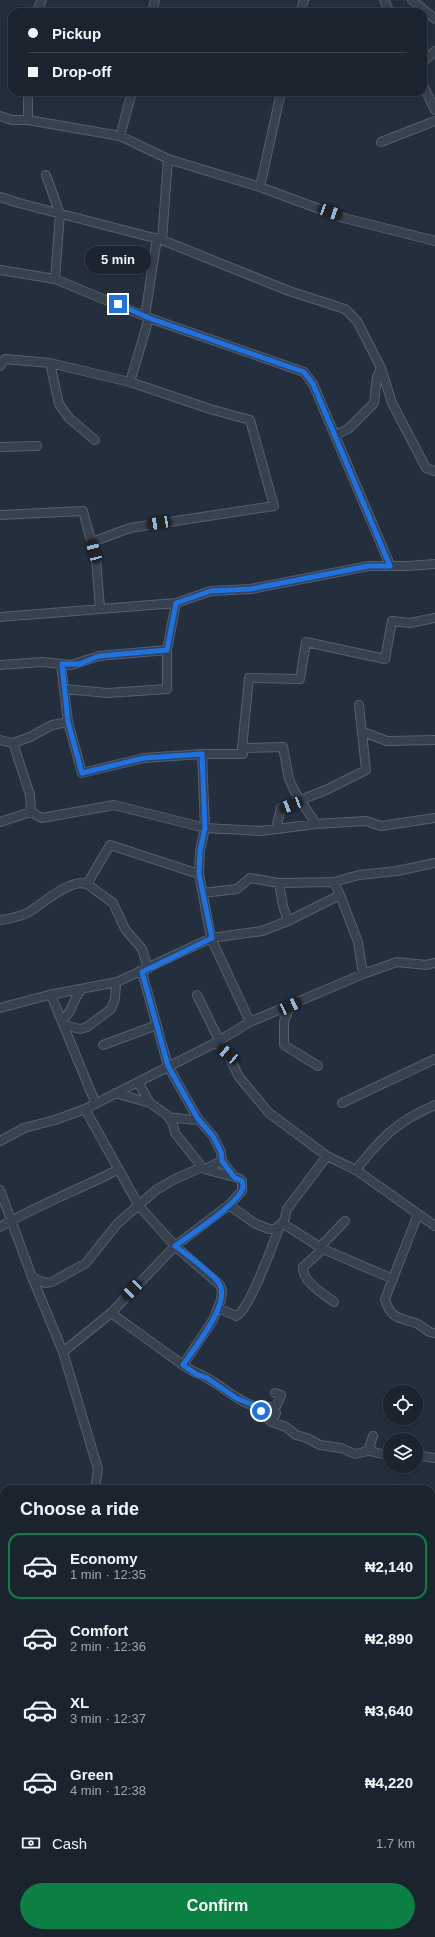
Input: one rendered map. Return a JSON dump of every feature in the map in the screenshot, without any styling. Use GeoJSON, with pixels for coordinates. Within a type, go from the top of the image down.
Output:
{"type":"FeatureCollection","features":[{"type":"Feature","properties":{"kind":"street"},"geometry":{"type":"LineString","coordinates":[[412,0],[422,8]]}},
{"type":"Feature","properties":{"kind":"street"},"geometry":{"type":"LineString","coordinates":[[427,12],[435,19]]}},
{"type":"Feature","properties":{"kind":"street"},"geometry":{"type":"LineString","coordinates":[[427,58],[435,51]]}},
{"type":"Feature","properties":{"kind":"street"},"geometry":{"type":"LineString","coordinates":[[427,93],[435,110]]}},
{"type":"Feature","properties":{"kind":"street"},"geometry":{"type":"LineString","coordinates":[[28,96],[28,120]]}},
{"type":"Feature","properties":{"kind":"street"},"geometry":{"type":"LineString","coordinates":[[120,136],[131,96]]}},
{"type":"Feature","properties":{"kind":"street"},"geometry":{"type":"LineString","coordinates":[[260,187],[280,96]]}},
{"type":"Feature","properties":{"kind":"street"},"geometry":{"type":"LineString","coordinates":[[0,116],[12,120],[28,120],[120,136],[168,160],[260,187],[344,218],[435,241]]}},
{"type":"Feature","properties":{"kind":"street"},"geometry":{"type":"LineString","coordinates":[[381,142],[435,122]]}},
{"type":"Feature","properties":{"kind":"street"},"geometry":{"type":"LineString","coordinates":[[130,382],[147,317],[160,239],[168,160]]}},
{"type":"Feature","properties":{"kind":"street"},"geometry":{"type":"LineString","coordinates":[[46,175],[60,214],[55,280]]}},
{"type":"Feature","properties":{"kind":"street"},"geometry":{"type":"LineString","coordinates":[[0,197],[60,214],[160,239],[290,291],[346,309],[357,321],[381,368],[392,404],[426,468],[435,471]]}},
{"type":"Feature","properties":{"kind":"street"},"geometry":{"type":"LineString","coordinates":[[0,270],[55,280],[147,317],[304,372],[313,384],[390,566]]}},
{"type":"Feature","properties":{"kind":"street"},"geometry":{"type":"LineString","coordinates":[[2,360],[50,363],[130,382],[250,420],[274,506],[130,528],[92,542]]}},
{"type":"Feature","properties":{"kind":"street"},"geometry":{"type":"LineString","coordinates":[[50,363],[60,404],[69,418],[95,440]]}},
{"type":"Feature","properties":{"kind":"street"},"geometry":{"type":"LineString","coordinates":[[335,435],[348,429],[374,403],[377,377],[381,368]]}},
{"type":"Feature","properties":{"kind":"street"},"geometry":{"type":"LineString","coordinates":[[0,447],[37,446]]}},
{"type":"Feature","properties":{"kind":"street"},"geometry":{"type":"LineString","coordinates":[[0,515],[83,511],[96,559],[100,608]]}},
{"type":"Feature","properties":{"kind":"street"},"geometry":{"type":"LineString","coordinates":[[0,617],[176,603],[211,591],[251,589],[369,566],[435,564]]}},
{"type":"Feature","properties":{"kind":"street"},"geometry":{"type":"LineString","coordinates":[[64,689],[108,693],[167,689],[167,650],[176,603]]}},
{"type":"Feature","properties":{"kind":"street"},"geometry":{"type":"LineString","coordinates":[[62,664],[68,722],[82,773],[144,758],[202,754],[243,754],[242,748],[249,678],[300,679],[306,642],[385,659],[392,621],[410,623],[435,618]]}},
{"type":"Feature","properties":{"kind":"street"},"geometry":{"type":"LineString","coordinates":[[0,665],[42,662],[79,664],[99,656],[167,650]]}},
{"type":"Feature","properties":{"kind":"street"},"geometry":{"type":"LineString","coordinates":[[276,829],[281,808],[301,801],[366,770],[359,705]]}},
{"type":"Feature","properties":{"kind":"street"},"geometry":{"type":"LineString","coordinates":[[0,740],[13,743],[30,737],[52,725],[68,722]]}},
{"type":"Feature","properties":{"kind":"street"},"geometry":{"type":"LineString","coordinates":[[363,732],[387,741],[435,740]]}},
{"type":"Feature","properties":{"kind":"street"},"geometry":{"type":"LineString","coordinates":[[13,743],[30,795],[31,812]]}},
{"type":"Feature","properties":{"kind":"street"},"geometry":{"type":"LineString","coordinates":[[242,748],[283,747],[289,779],[316,824]]}},
{"type":"Feature","properties":{"kind":"street"},"geometry":{"type":"LineString","coordinates":[[202,754],[205,828],[200,851],[199,874],[212,938],[250,1022]]}},
{"type":"Feature","properties":{"kind":"street"},"geometry":{"type":"LineString","coordinates":[[0,822],[31,812],[42,818],[114,805],[205,828],[260,831],[316,824],[366,821],[381,826],[435,818]]}},
{"type":"Feature","properties":{"kind":"street"},"geometry":{"type":"LineString","coordinates":[[87,884],[110,845],[199,874]]}},
{"type":"Feature","properties":{"kind":"street"},"geometry":{"type":"LineString","coordinates":[[203,893],[236,889],[250,878],[279,883],[334,882],[359,875],[398,871],[435,863]]}},
{"type":"Feature","properties":{"kind":"street"},"geometry":{"type":"LineString","coordinates":[[0,920],[9,919],[27,913],[71,886],[82,882],[113,903],[125,929],[142,949],[157,1025],[168,1066],[198,1119],[213,1136],[221,1152],[222,1161],[234,1177]]}},
{"type":"Feature","properties":{"kind":"street"},"geometry":{"type":"LineString","coordinates":[[334,882],[358,942],[363,974]]}},
{"type":"Feature","properties":{"kind":"street"},"geometry":{"type":"LineString","coordinates":[[279,883],[283,906],[288,921]]}},
{"type":"Feature","properties":{"kind":"street"},"geometry":{"type":"LineString","coordinates":[[0,1008],[51,994],[116,982],[212,938],[262,931],[288,921],[340,895]]}},
{"type":"Feature","properties":{"kind":"street"},"geometry":{"type":"LineString","coordinates":[[0,1141],[24,1128],[55,1120],[85,1109],[95,1102],[217,1042],[250,1022],[363,974],[397,962],[426,965],[435,963]]}},
{"type":"Feature","properties":{"kind":"street"},"geometry":{"type":"LineString","coordinates":[[62,1023],[80,1029],[87,1027],[110,1009],[115,999],[116,982]]}},
{"type":"Feature","properties":{"kind":"street"},"geometry":{"type":"LineString","coordinates":[[62,1023],[74,1006],[77,994],[82,989]]}},
{"type":"Feature","properties":{"kind":"street"},"geometry":{"type":"LineString","coordinates":[[51,994],[95,1102]]}},
{"type":"Feature","properties":{"kind":"street"},"geometry":{"type":"LineString","coordinates":[[197,995],[217,1042],[228,1054],[239,1077],[269,1113],[327,1156],[356,1170],[435,1226]]}},
{"type":"Feature","properties":{"kind":"street"},"geometry":{"type":"LineString","coordinates":[[290,1006],[284,1022],[284,1045],[318,1066]]}},
{"type":"Feature","properties":{"kind":"street"},"geometry":{"type":"LineString","coordinates":[[102,1045],[157,1025]]}},
{"type":"Feature","properties":{"kind":"street"},"geometry":{"type":"LineString","coordinates":[[342,1103],[435,1059]]}},
{"type":"Feature","properties":{"kind":"street"},"geometry":{"type":"LineString","coordinates":[[138,1082],[150,1103]]}},
{"type":"Feature","properties":{"kind":"street"},"geometry":{"type":"LineString","coordinates":[[64,1352],[111,1313],[175,1246],[229,1205],[244,1187],[242,1181],[234,1177],[204,1168],[175,1133],[167,1115],[150,1103],[115,1093]]}},
{"type":"Feature","properties":{"kind":"street"},"geometry":{"type":"LineString","coordinates":[[356,1170],[379,1141],[398,1124],[416,1113],[435,1105]]}},
{"type":"Feature","properties":{"kind":"street"},"geometry":{"type":"LineString","coordinates":[[85,1109],[117,1170],[139,1206],[175,1246],[220,1285],[222,1290],[218,1308],[212,1320],[183,1365]]}},
{"type":"Feature","properties":{"kind":"street"},"geometry":{"type":"LineString","coordinates":[[169,1118],[189,1120],[198,1119]]}},
{"type":"Feature","properties":{"kind":"street"},"geometry":{"type":"LineString","coordinates":[[218,1308],[236,1316],[243,1311],[262,1271],[287,1209],[327,1156]]}},
{"type":"Feature","properties":{"kind":"street"},"geometry":{"type":"LineString","coordinates":[[32,1278],[45,1283],[52,1282],[86,1263],[117,1224],[156,1190],[173,1180],[222,1161]]}},
{"type":"Feature","properties":{"kind":"street"},"geometry":{"type":"LineString","coordinates":[[0,1227],[11,1220],[117,1170]]}},
{"type":"Feature","properties":{"kind":"street"},"geometry":{"type":"LineString","coordinates":[[0,1190],[32,1278],[64,1352],[98,1469],[96,1485]]}},
{"type":"Feature","properties":{"kind":"street"},"geometry":{"type":"LineString","coordinates":[[229,1205],[254,1223],[264,1227],[275,1229],[281,1225]]}},
{"type":"Feature","properties":{"kind":"street"},"geometry":{"type":"LineString","coordinates":[[418,1214],[385,1299],[391,1312],[397,1318],[419,1325],[429,1333],[435,1333]]}},
{"type":"Feature","properties":{"kind":"street"},"geometry":{"type":"LineString","coordinates":[[334,1302],[308,1280],[303,1272],[303,1267],[322,1248],[345,1221]]}},
{"type":"Feature","properties":{"kind":"street"},"geometry":{"type":"LineString","coordinates":[[281,1225],[322,1248],[393,1279]]}},
{"type":"Feature","properties":{"kind":"street"},"geometry":{"type":"LineString","coordinates":[[111,1313],[196,1374],[207,1378],[236,1398],[264,1408],[277,1406],[281,1395],[275,1393]]}},
{"type":"Feature","properties":{"kind":"street"},"geometry":{"type":"LineString","coordinates":[[264,1408],[261,1411],[266,1414],[268,1419],[272,1422],[286,1427],[296,1435],[307,1438],[320,1445],[340,1448],[355,1454],[370,1451],[383,1454]]}},
{"type":"Feature","properties":{"kind":"street"},"geometry":{"type":"LineString","coordinates":[[370,1451],[372,1450],[369,1448],[373,1436]]}},
{"type":"Feature","properties":{"kind":"street"},"geometry":{"type":"LineString","coordinates":[[423,1456],[435,1458]]}},
{"type":"Feature","properties":{"kind":"route"},"geometry":{"type":"LineString","coordinates":[[118,304],[149,318],[304,372],[313,384],[390,566],[369,566],[251,589],[211,591],[176,603],[167,650],[99,656],[79,664],[62,664],[68,722],[82,773],[144,758],[202,754],[205,828],[200,851],[199,874],[212,938],[142,972],[168,1066],[198,1119],[213,1136],[221,1152],[222,1161],[234,1177],[242,1181],[244,1187],[229,1205],[175,1246],[217,1281],[222,1290],[219,1306],[212,1320],[183,1365],[196,1374],[207,1378],[236,1398],[260,1408],[261,1411]]}}]}
